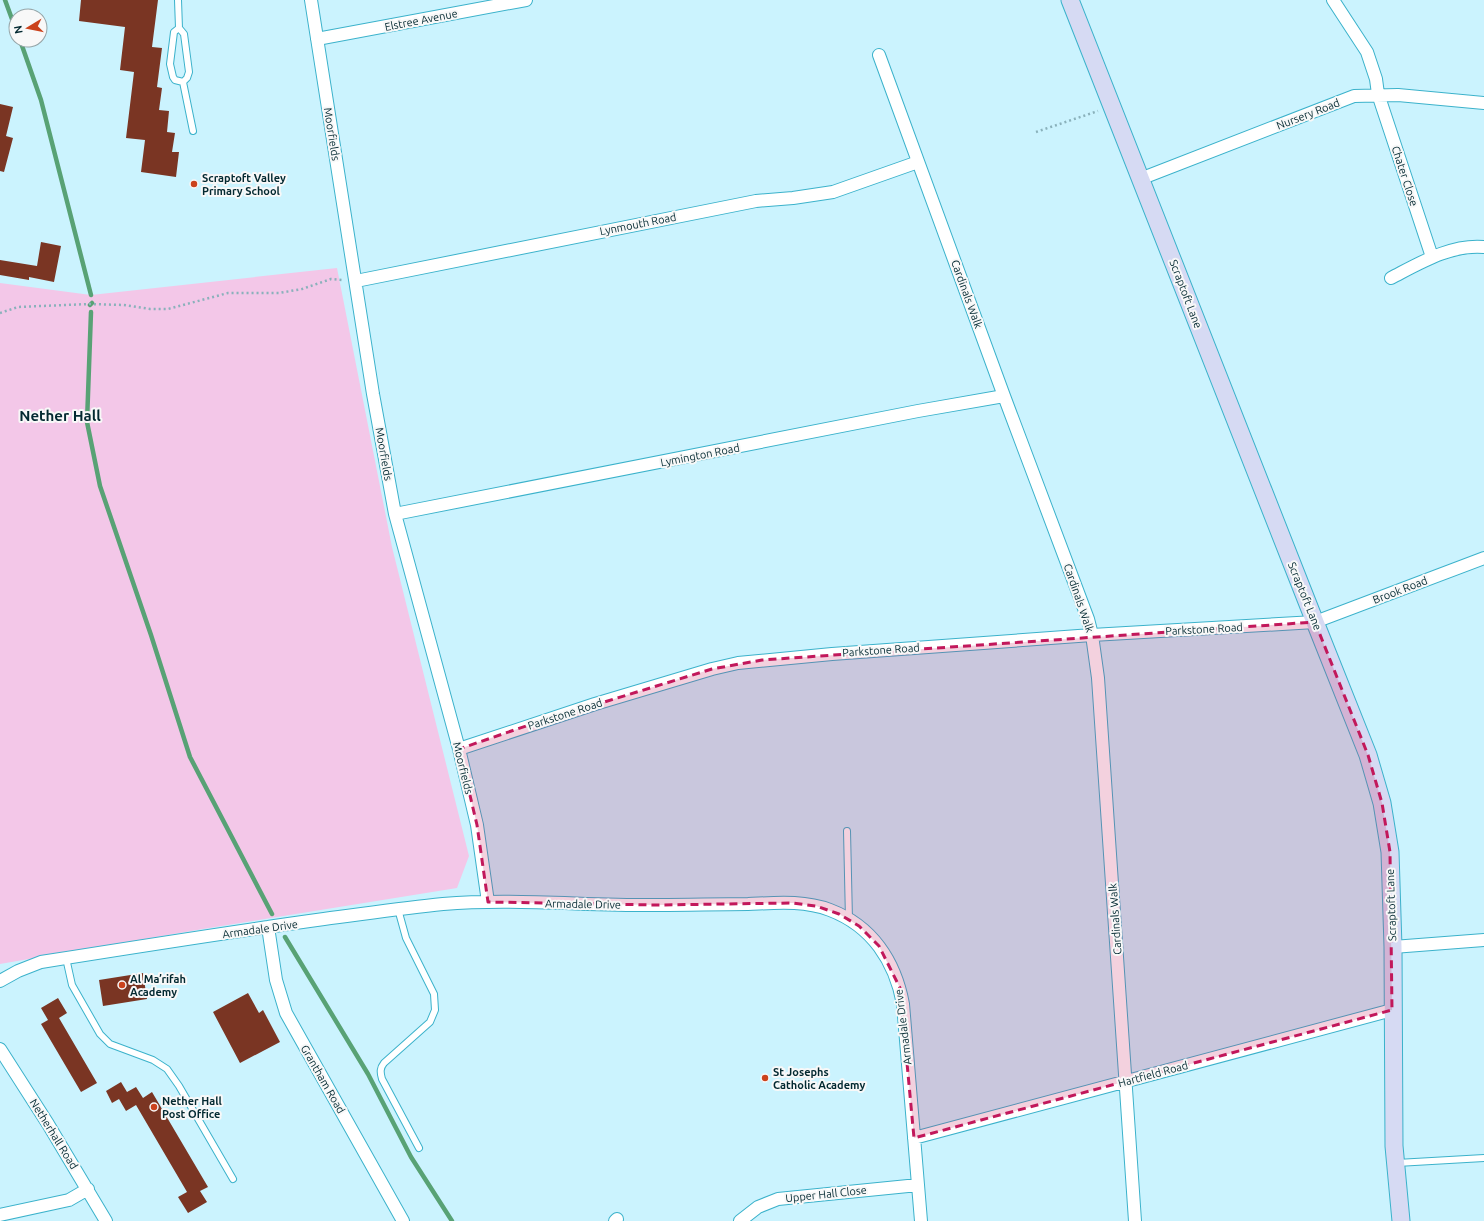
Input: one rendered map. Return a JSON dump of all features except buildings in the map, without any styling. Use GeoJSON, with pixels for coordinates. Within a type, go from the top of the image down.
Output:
{"type":"FeatureCollection","features":[{"type":"Feature","properties":{"kind":"street","name":"Moorfields"},"geometry":{"type":"LineString","coordinates":[[311,0],[374,394],[395,514],[459,749],[478,825],[488,902]]}},
{"type":"Feature","properties":{"kind":"street","name":"Elstree Avenue"},"geometry":{"type":"LineString","coordinates":[[317,39],[526,0]]}},
{"type":"Feature","properties":{"kind":"street","name":"Scraptoft Lane"},"geometry":{"type":"LineString","coordinates":[[1070,0],[1368,755],[1382,803],[1390,852],[1393,947],[1393,1102],[1395,1163],[1401,1221]]}},
{"type":"Feature","properties":{"kind":"street","name":"Chater Close"},"geometry":{"type":"LineString","coordinates":[[1334,0],[1367,52],[1376,79],[1378,94],[1432,257]]}},
{"type":"Feature","properties":{"kind":"street","name":"Cardinals Walk"},"geometry":{"type":"LineString","coordinates":[[879,55],[1004,396],[1088,618],[1092,635],[1098,678],[1135,1221]]}},
{"type":"Feature","properties":{"kind":"street","name":"Nursery Road"},"geometry":{"type":"LineString","coordinates":[[1140,179],[1354,96],[1378,94],[1484,103]]}},
{"type":"Feature","properties":{"kind":"street","name":"Lynmouth Road"},"geometry":{"type":"LineString","coordinates":[[356,281],[756,201],[793,198],[833,192],[918,162]]}},
{"type":"Feature","properties":{"kind":"street"},"geometry":{"type":"LineString","coordinates":[[1391,278],[1432,257],[1451,251],[1476,246],[1484,247]]}},
{"type":"Feature","properties":{"kind":"street","name":"Lymington Road"},"geometry":{"type":"LineString","coordinates":[[395,514],[1004,396]]}},
{"type":"Feature","properties":{"kind":"street","name":"Brook Road"},"geometry":{"type":"LineString","coordinates":[[1315,622],[1484,558]]}},
{"type":"Feature","properties":{"kind":"street","name":"Parkstone Road"},"geometry":{"type":"LineString","coordinates":[[459,749],[595,704],[712,669],[738,663],[832,654],[1092,635],[1315,622]]}},
{"type":"Feature","properties":{"kind":"street","name":"Armadale Drive"},"geometry":{"type":"LineString","coordinates":[[0,981],[18,971],[41,962],[268,927],[443,904],[488,902],[657,906],[792,903],[828,909],[849,920],[868,934],[879,946],[888,959],[900,988],[903,1004],[921,1221]]}},
{"type":"Feature","properties":{"kind":"street","name":"Grantham Road"},"geometry":{"type":"LineString","coordinates":[[268,927],[276,980],[286,1013],[403,1221]]}},
{"type":"Feature","properties":{"kind":"street"},"geometry":{"type":"LineString","coordinates":[[1393,947],[1484,940]]}},
{"type":"Feature","properties":{"kind":"street","name":"Hartfield Road"},"geometry":{"type":"LineString","coordinates":[[914,1138],[1392,1010]]}},
{"type":"Feature","properties":{"kind":"street","name":"Netherhall Road"},"geometry":{"type":"LineString","coordinates":[[0,1049],[88,1189],[106,1221]]}},
{"type":"Feature","properties":{"kind":"street","name":"Upper Hall Close"},"geometry":{"type":"LineString","coordinates":[[740,1221],[758,1207],[778,1199],[918,1185]]}},
{"type":"Feature","properties":{"kind":"street"},"geometry":{"type":"LineString","coordinates":[[0,1215],[69,1200],[88,1189]]}},
{"type":"Feature","properties":{"kind":"lane"},"geometry":{"type":"LineString","coordinates":[[178,0],[179,28],[184,34],[189,72],[187,78],[183,82]]}},
{"type":"Feature","properties":{"kind":"lane"},"geometry":{"type":"LineString","coordinates":[[179,28],[174,32],[170,64],[175,80],[183,82]]}},
{"type":"Feature","properties":{"kind":"lane"},"geometry":{"type":"LineString","coordinates":[[183,82],[193,131]]}},
{"type":"Feature","properties":{"kind":"lane"},"geometry":{"type":"LineString","coordinates":[[847,831],[849,920]]}},
{"type":"Feature","properties":{"kind":"lane"},"geometry":{"type":"LineString","coordinates":[[398,909],[406,938],[434,994],[435,1010],[430,1022],[384,1063],[381,1067],[380,1073],[419,1148]]}},
{"type":"Feature","properties":{"kind":"lane"},"geometry":{"type":"LineString","coordinates":[[66,958],[72,985],[100,1034],[110,1044],[153,1060],[167,1069],[179,1086],[233,1179]]}},
{"type":"Feature","properties":{"kind":"lane"},"geometry":{"type":"LineString","coordinates":[[1395,1163],[1484,1158]]}},
{"type":"Feature","properties":{"kind":"path"},"geometry":{"type":"LineString","coordinates":[[1036,132],[1112,106]]}},
{"type":"Feature","properties":{"kind":"path"},"geometry":{"type":"LineString","coordinates":[[0,313],[18,307],[89,304],[124,305],[150,309],[168,309],[228,293],[279,293],[302,289],[331,279],[356,281]]}},
{"type":"Feature","properties":{"kind":"highlighted area"},"geometry":{"type":"Polygon","coordinates":[[[1315,622],[1368,755],[1382,803],[1390,852],[1392,1010],[914,1138],[900,988],[879,946],[859,926],[839,914],[816,906],[792,903],[657,905],[488,902],[477,825],[459,749],[526,726],[712,669],[762,660],[1315,622]]]}},
{"type":"Feature","properties":{"kind":"shaded area"},"geometry":{"type":"Polygon","coordinates":[[[337,268],[392,547],[469,856],[457,888],[203,929],[0,964],[0,283],[91,295],[337,268]]]}},
{"type":"Feature","properties":{"kind":"waterway"},"geometry":{"type":"LineString","coordinates":[[5,0],[8,8]]}},
{"type":"Feature","properties":{"kind":"waterway"},"geometry":{"type":"LineString","coordinates":[[23,48],[41,100],[91,295]]}},
{"type":"Feature","properties":{"kind":"waterway"},"geometry":{"type":"LineString","coordinates":[[91,312],[87,422],[100,486],[151,635],[190,757],[272,914]]}},
{"type":"Feature","properties":{"kind":"waterway"},"geometry":{"type":"LineString","coordinates":[[285,937],[368,1074],[411,1157],[452,1221]]}},
{"type":"Feature","properties":{"kind":"place","name":"Scraptoft Valley Primary School"},"geometry":{"type":"Point","coordinates":[194,184]}},
{"type":"Feature","properties":{"kind":"place","name":"Al Ma’rifah Academy"},"geometry":{"type":"Point","coordinates":[122,985]}},
{"type":"Feature","properties":{"kind":"place","name":"St Josephs Catholic Academy"},"geometry":{"type":"Point","coordinates":[765,1078]}},
{"type":"Feature","properties":{"kind":"place","name":"Nether Hall Post Office"},"geometry":{"type":"Point","coordinates":[154,1107]}},
{"type":"Feature","properties":{"kind":"district","name":"Nether Hall"},"geometry":{"type":"Point","coordinates":[60,415]}}]}
